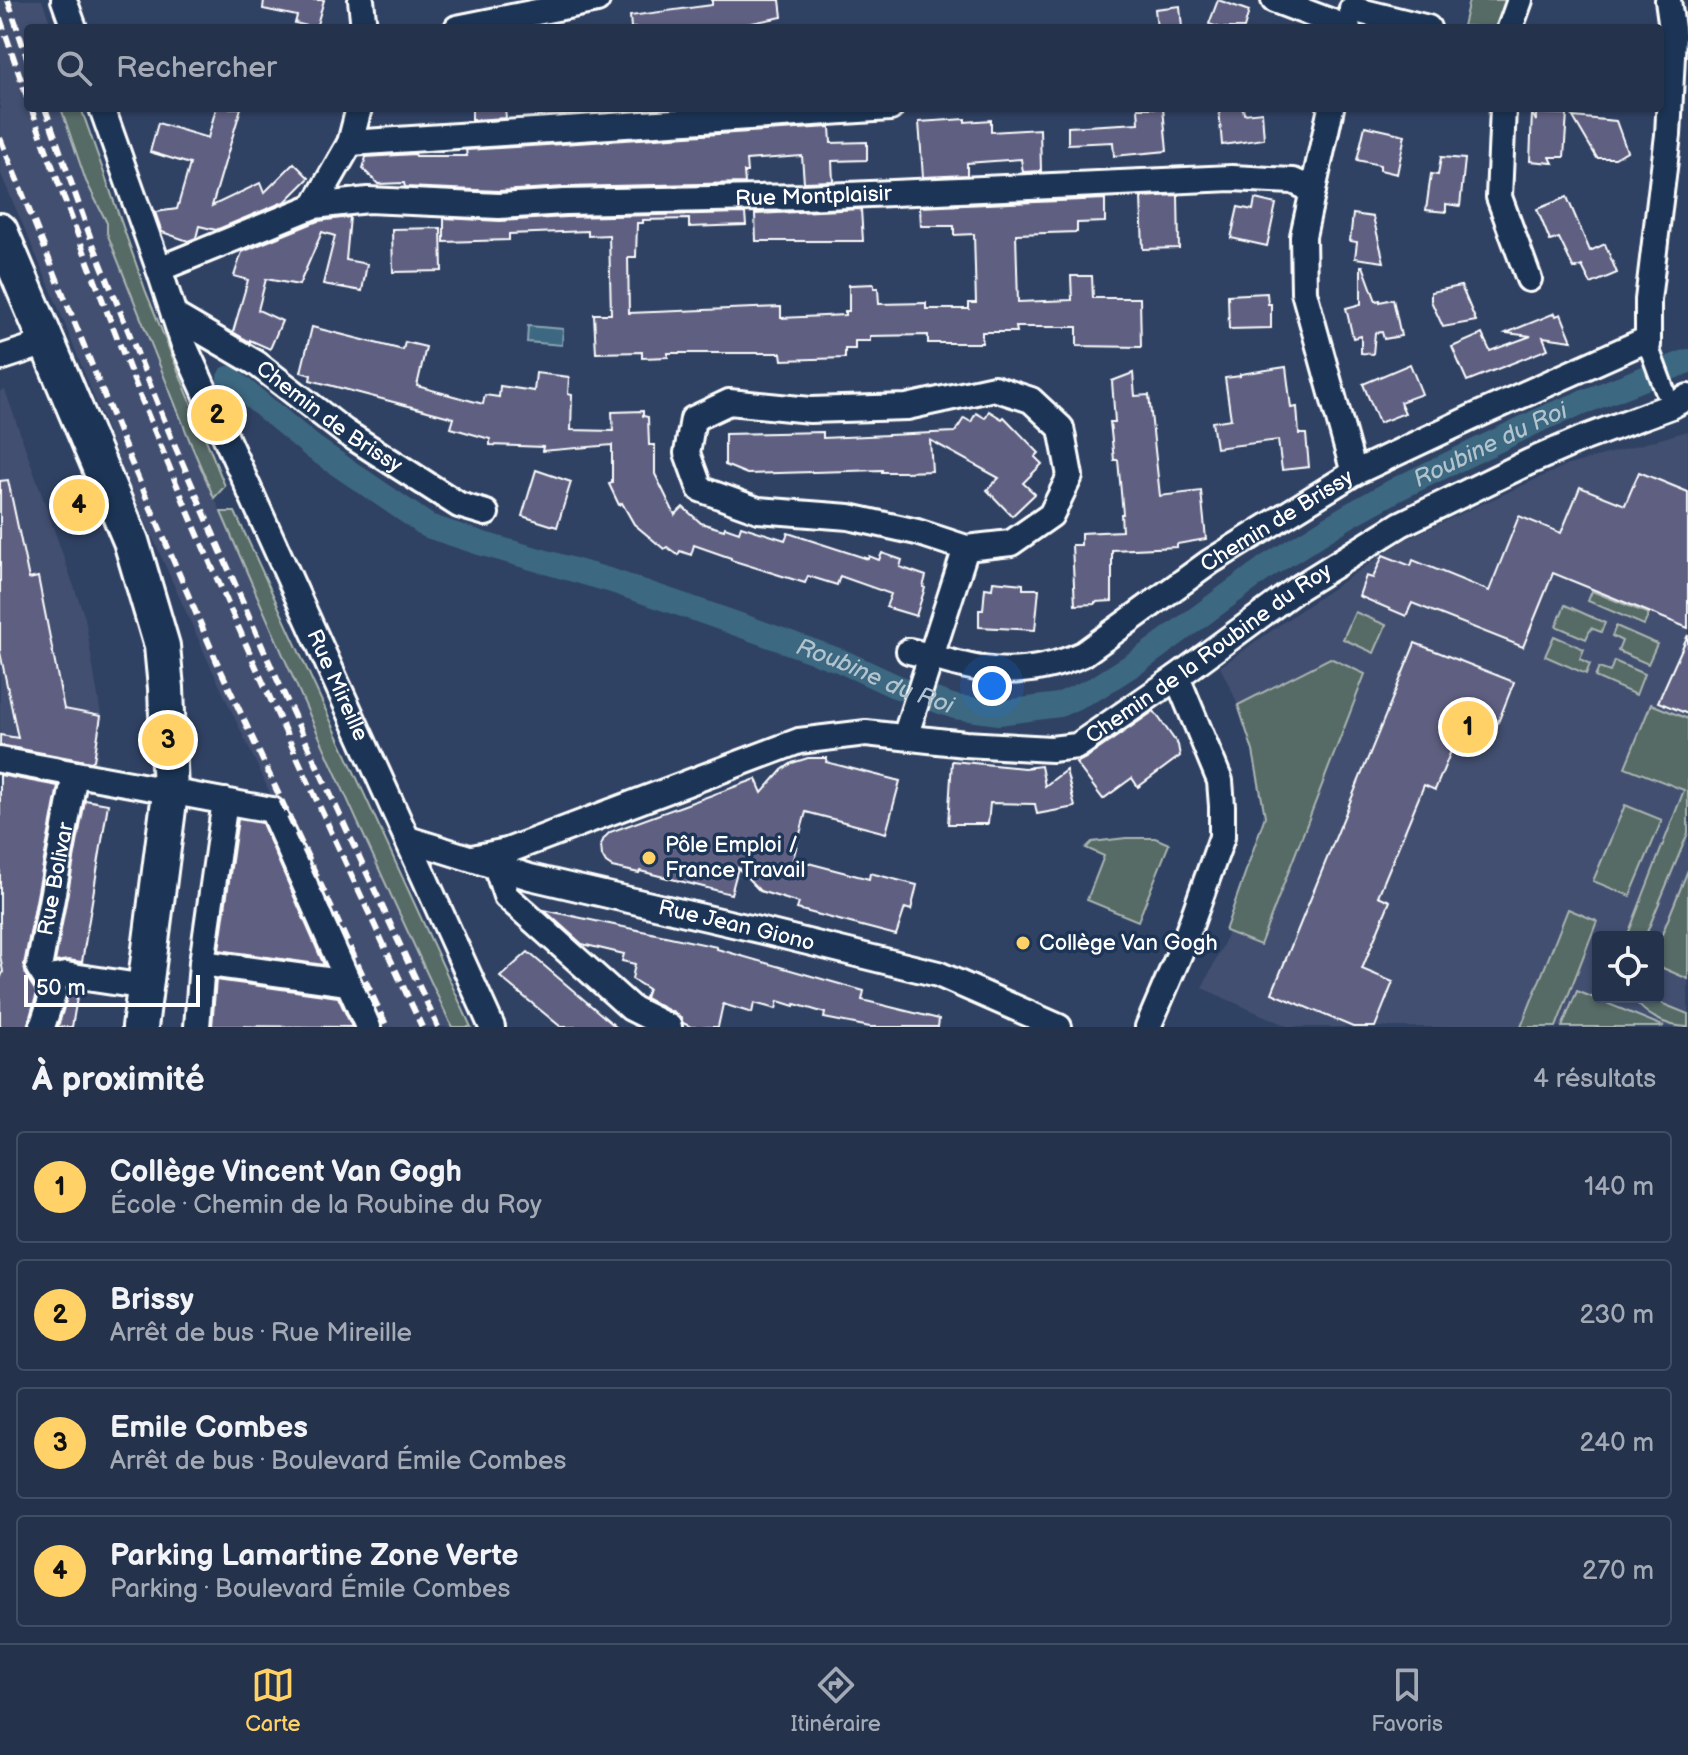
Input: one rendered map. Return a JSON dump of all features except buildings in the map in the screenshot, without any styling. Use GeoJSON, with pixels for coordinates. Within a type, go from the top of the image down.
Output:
{"type":"FeatureCollection","features":[{"type":"Feature","properties":{"kind":"main road"},"geometry":{"type":"LineString","coordinates":[[0,231],[131,541],[162,646],[170,793],[140,1027]]}},
{"type":"Feature","properties":{"kind":"street"},"geometry":{"type":"LineString","coordinates":[[64,0],[73,24]]}},
{"type":"Feature","properties":{"kind":"street"},"geometry":{"type":"LineString","coordinates":[[361,0],[364,24]]}},
{"type":"Feature","properties":{"kind":"street"},"geometry":{"type":"LineString","coordinates":[[477,24],[597,0]]}},
{"type":"Feature","properties":{"kind":"street"},"geometry":{"type":"LineString","coordinates":[[1274,0],[1402,24]]}},
{"type":"Feature","properties":{"kind":"street"},"geometry":{"type":"LineString","coordinates":[[1511,24],[1520,0]]}},
{"type":"Feature","properties":{"kind":"street"},"geometry":{"type":"LineString","coordinates":[[1668,0],[1678,135],[1648,300],[1648,342],[1677,394]]}},
{"type":"Feature","properties":{"kind":"street","name":"Rue Mireille"},"geometry":{"type":"LineString","coordinates":[[103,112],[184,345],[492,1027]]}},
{"type":"Feature","properties":{"kind":"street"},"geometry":{"type":"LineString","coordinates":[[314,206],[350,143],[358,112]]}},
{"type":"Feature","properties":{"kind":"street"},"geometry":{"type":"LineString","coordinates":[[350,143],[828,112]]}},
{"type":"Feature","properties":{"kind":"street"},"geometry":{"type":"LineString","coordinates":[[1330,112],[1303,236],[1304,292],[1354,473]]}},
{"type":"Feature","properties":{"kind":"street"},"geometry":{"type":"LineString","coordinates":[[1503,112],[1499,197],[1529,279]]}},
{"type":"Feature","properties":{"kind":"street","name":"Rue Montplaisir"},"geometry":{"type":"LineString","coordinates":[[159,269],[314,206],[368,200],[499,206],[803,197],[1232,178],[1293,181],[1313,190]]}},
{"type":"Feature","properties":{"kind":"street","name":"Chemin de Brissy"},"geometry":{"type":"LineString","coordinates":[[174,315],[256,363],[357,440],[459,505],[486,513]]}},
{"type":"Feature","properties":{"kind":"street","name":"Chemin de Brissy"},"geometry":{"type":"LineString","coordinates":[[923,658],[982,669],[1009,670],[1060,664],[1072,659],[1095,646],[1210,562],[1354,473],[1471,418],[1648,342]]}},
{"type":"Feature","properties":{"kind":"street"},"geometry":{"type":"LineString","coordinates":[[0,358],[46,343]]}},
{"type":"Feature","properties":{"kind":"street"},"geometry":{"type":"LineString","coordinates":[[994,388],[1031,400],[1061,428],[1070,476],[1051,515],[1011,543],[966,548],[917,532],[849,517],[758,510],[700,489],[687,453],[693,419],[729,402],[810,410],[907,407],[994,388]]}},
{"type":"Feature","properties":{"kind":"street","name":"Chemin de la Roubine du Roy"},"geometry":{"type":"LineString","coordinates":[[472,858],[507,851],[799,741],[908,728],[965,744],[1051,749],[1077,746],[1298,588],[1401,524],[1529,462],[1671,406],[1677,394]]}},
{"type":"Feature","properties":{"kind":"street"},"geometry":{"type":"LineString","coordinates":[[908,728],[923,658],[966,548]]}},
{"type":"Feature","properties":{"kind":"street"},"geometry":{"type":"LineString","coordinates":[[1148,1027],[1184,943],[1222,837],[1220,781],[1177,677]]}},
{"type":"Feature","properties":{"kind":"street"},"geometry":{"type":"LineString","coordinates":[[0,760],[272,810],[368,1027]]}},
{"type":"Feature","properties":{"kind":"street","name":"Rue Bolivar"},"geometry":{"type":"LineString","coordinates":[[42,1027],[54,991],[39,968],[75,774]]}},
{"type":"Feature","properties":{"kind":"street"},"geometry":{"type":"LineString","coordinates":[[197,1027],[202,963],[225,801]]}},
{"type":"Feature","properties":{"kind":"street","name":"Rue Jean Giono"},"geometry":{"type":"LineString","coordinates":[[408,839],[530,877],[938,974],[1059,1027]]}},
{"type":"Feature","properties":{"kind":"street"},"geometry":{"type":"LineString","coordinates":[[496,866],[506,896],[631,1008],[669,1027]]}},
{"type":"Feature","properties":{"kind":"street"},"geometry":{"type":"LineString","coordinates":[[202,963],[348,983]]}},
{"type":"Feature","properties":{"kind":"street"},"geometry":{"type":"LineString","coordinates":[[46,979],[66,975],[146,987]]}},
{"type":"Feature","properties":{"kind":"shaded area"},"geometry":{"type":"Polygon","coordinates":[[[0,0],[42,0],[51,24],[24,24],[24,112],[62,112],[86,181],[107,223],[151,346],[191,444],[352,812],[452,1027],[380,1027],[129,485],[0,172],[0,0]]]}},
{"type":"Feature","properties":{"kind":"shaded area"},"geometry":{"type":"Polygon","coordinates":[[[528,326],[563,329],[562,345],[527,342],[528,326]]]}},
{"type":"Feature","properties":{"kind":"shaded area"},"geometry":{"type":"Polygon","coordinates":[[[5,390],[85,618],[101,716],[97,763],[0,746],[0,391],[5,390]]]}},
{"type":"Feature","properties":{"kind":"shaded area"},"geometry":{"type":"Polygon","coordinates":[[[1688,431],[1688,1027],[1289,1027],[1202,988],[1224,943],[1265,816],[1256,750],[1220,667],[1406,539],[1565,466],[1688,431]]]}},
{"type":"Feature","properties":{"kind":"green space"},"geometry":{"type":"Polygon","coordinates":[[[1469,0],[1507,0],[1498,24],[1463,24],[1469,0]]]}},
{"type":"Feature","properties":{"kind":"green space"},"geometry":{"type":"Polygon","coordinates":[[[62,112],[82,112],[146,292],[225,486],[214,498],[107,233],[107,223],[86,181],[62,112]]]}},
{"type":"Feature","properties":{"kind":"green space"},"geometry":{"type":"Polygon","coordinates":[[[221,512],[235,512],[471,1027],[452,1027],[334,770],[221,512]]]}},
{"type":"Feature","properties":{"kind":"green space"},"geometry":{"type":"Polygon","coordinates":[[[1592,591],[1649,614],[1644,625],[1588,601],[1592,591]]]}},
{"type":"Feature","properties":{"kind":"green space"},"geometry":{"type":"Polygon","coordinates":[[[1565,605],[1605,623],[1601,632],[1591,628],[1586,639],[1556,626],[1565,605]]]}},
{"type":"Feature","properties":{"kind":"green space"},"geometry":{"type":"Polygon","coordinates":[[[1355,612],[1386,625],[1374,653],[1343,639],[1355,612]]]}},
{"type":"Feature","properties":{"kind":"green space"},"geometry":{"type":"Polygon","coordinates":[[[1616,626],[1657,644],[1648,664],[1618,651],[1622,641],[1612,636],[1616,626]]]}},
{"type":"Feature","properties":{"kind":"green space"},"geometry":{"type":"Polygon","coordinates":[[[1554,636],[1584,649],[1580,659],[1590,664],[1586,674],[1545,656],[1554,636]]]}},
{"type":"Feature","properties":{"kind":"green space"},"geometry":{"type":"Polygon","coordinates":[[[1330,658],[1365,674],[1260,945],[1225,931],[1265,816],[1253,751],[1238,705],[1330,658]]]}},
{"type":"Feature","properties":{"kind":"green space"},"geometry":{"type":"Polygon","coordinates":[[[1614,661],[1644,674],[1636,695],[1595,677],[1599,668],[1610,672],[1614,661]]]}},
{"type":"Feature","properties":{"kind":"green space"},"geometry":{"type":"Polygon","coordinates":[[[1651,704],[1688,719],[1688,833],[1647,931],[1629,931],[1684,790],[1625,767],[1651,704]]]}},
{"type":"Feature","properties":{"kind":"green space"},"geometry":{"type":"Polygon","coordinates":[[[1625,805],[1662,820],[1630,896],[1593,881],[1625,805]]]}},
{"type":"Feature","properties":{"kind":"green space"},"geometry":{"type":"Polygon","coordinates":[[[1155,838],[1169,844],[1138,921],[1087,900],[1104,856],[1086,848],[1092,842],[1155,838]]]}},
{"type":"Feature","properties":{"kind":"green space"},"geometry":{"type":"Polygon","coordinates":[[[1688,870],[1688,979],[1664,969],[1663,931],[1688,870]]]}},
{"type":"Feature","properties":{"kind":"green space"},"geometry":{"type":"Polygon","coordinates":[[[1568,909],[1597,921],[1556,1027],[1521,1027],[1568,909]]]}},
{"type":"Feature","properties":{"kind":"green space"},"geometry":{"type":"Polygon","coordinates":[[[1577,991],[1592,997],[1592,1003],[1606,1003],[1663,1026],[1662,1027],[1562,1027],[1577,991]]]}},
{"type":"Feature","properties":{"kind":"green space"},"geometry":{"type":"Polygon","coordinates":[[[1638,1003],[1662,1003],[1688,1014],[1688,1027],[1657,1019],[1638,1003]]]}},
{"type":"Feature","properties":{"kind":"waterway","name":"Roubine du Roi"},"geometry":{"type":"LineString","coordinates":[[229,378],[314,448],[428,526],[612,581],[703,612],[841,661],[895,686],[955,707],[999,713],[1059,705],[1096,688],[1140,660],[1268,566],[1348,516],[1546,417],[1688,361]]}},
{"type":"Feature","properties":{"kind":"railway"},"geometry":{"type":"LineString","coordinates":[[8,0],[24,49]]}},
{"type":"Feature","properties":{"kind":"railway"},"geometry":{"type":"LineString","coordinates":[[0,18],[24,88]]}},
{"type":"Feature","properties":{"kind":"railway"},"geometry":{"type":"LineString","coordinates":[[32,112],[109,317],[190,516],[287,736],[422,1027]]}},
{"type":"Feature","properties":{"kind":"railway"},"geometry":{"type":"LineString","coordinates":[[46,112],[91,239],[172,439],[265,653],[438,1027]]}},
{"type":"Feature","properties":{"kind":"railway"},"geometry":{"type":"LineString","coordinates":[[0,138],[129,457],[217,662],[387,1027]]}},
{"type":"Feature","properties":{"kind":"place","name":"Brissy"},"geometry":{"type":"Point","coordinates":[217,415]}},
{"type":"Feature","properties":{"kind":"place","name":"Parking Lamartine Zone Verte"},"geometry":{"type":"Point","coordinates":[79,505]}},
{"type":"Feature","properties":{"kind":"place","name":"Collège Vincent Van Gogh"},"geometry":{"type":"Point","coordinates":[1468,727]}},
{"type":"Feature","properties":{"kind":"place","name":"Emile Combes"},"geometry":{"type":"Point","coordinates":[168,740]}},
{"type":"Feature","properties":{"kind":"place","name":"Pôle Emploi / France Travail"},"geometry":{"type":"Point","coordinates":[649,858]}},
{"type":"Feature","properties":{"kind":"place","name":"Collège Van Gogh"},"geometry":{"type":"Point","coordinates":[1023,943]}}]}
